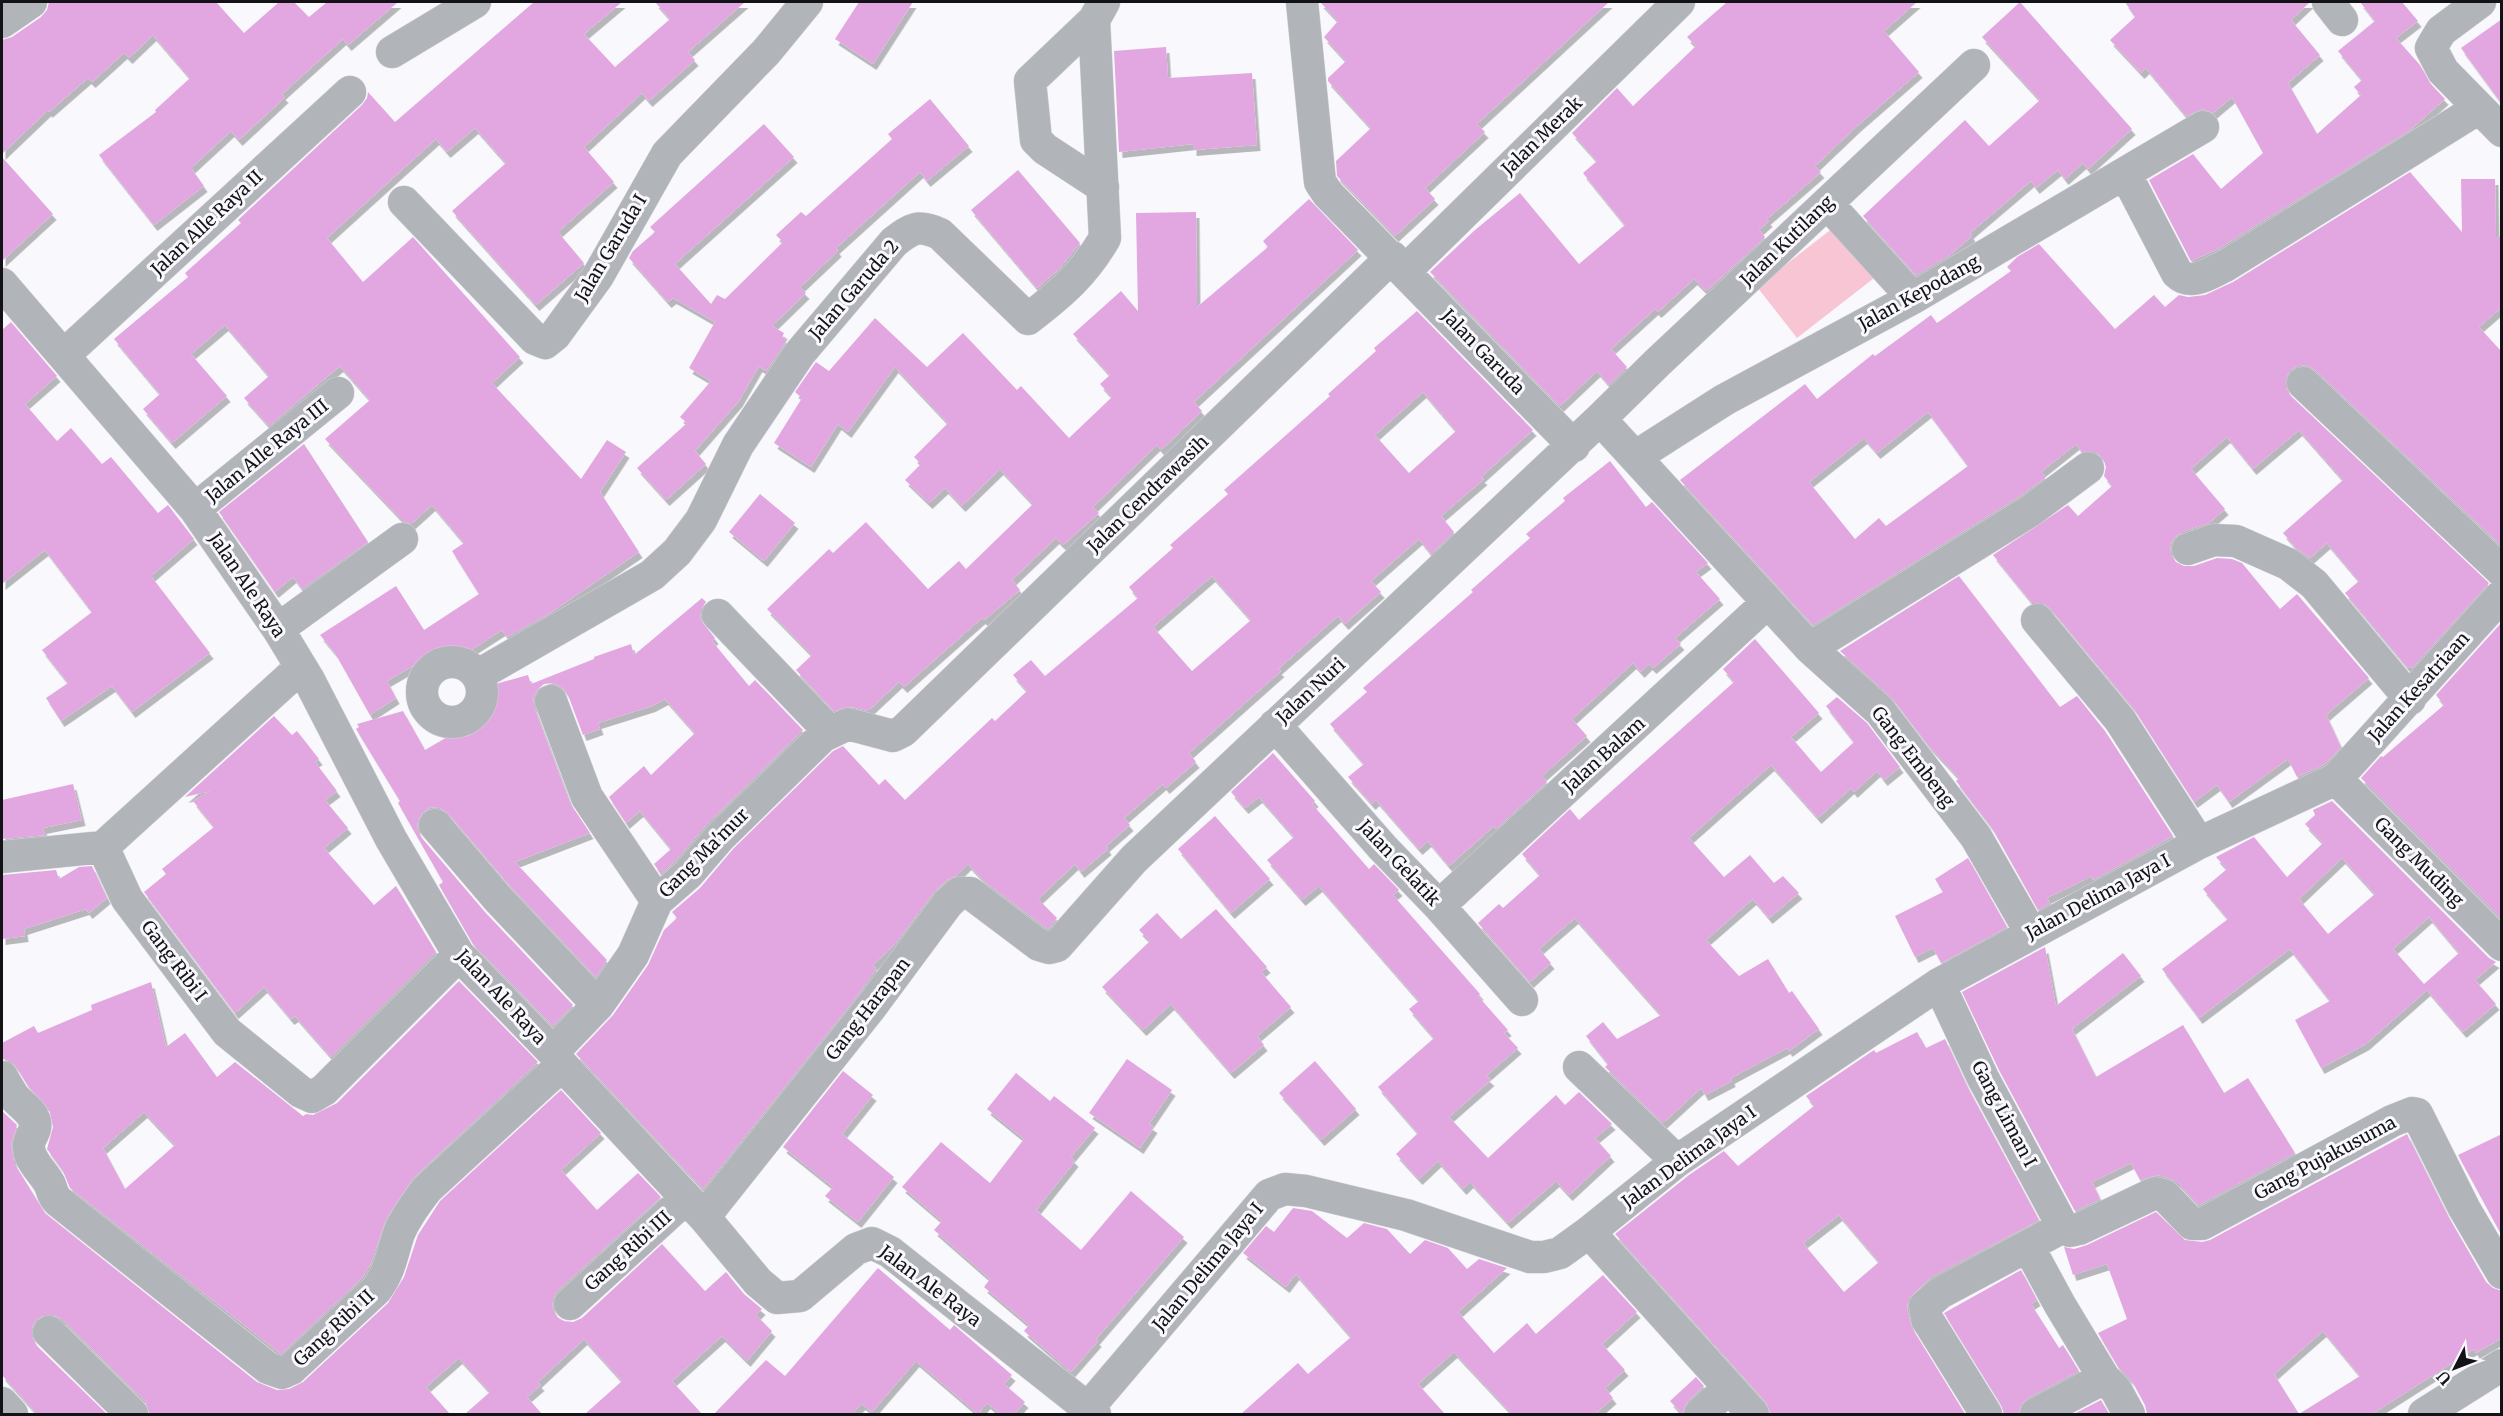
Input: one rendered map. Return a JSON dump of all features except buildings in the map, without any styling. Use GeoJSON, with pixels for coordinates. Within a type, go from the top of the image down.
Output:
{"type":"FeatureCollection","features":[{"type":"Feature","properties":{"kind":"street"},"geometry":{"type":"LineString","coordinates":[[2,22],[31,2]]}},
{"type":"Feature","properties":{"kind":"street"},"geometry":{"type":"LineString","coordinates":[[392,52],[475,2]]}},
{"type":"Feature","properties":{"kind":"street","name":"Jalan Garuda I"},"geometry":{"type":"LineString","coordinates":[[404,202],[535,339],[545,343],[555,334],[598,276],[667,154],[766,52],[807,2]]}},
{"type":"Feature","properties":{"kind":"street","name":"Jalan Garuda"},"geometry":{"type":"LineString","coordinates":[[1302,2],[1320,182],[1328,194],[1574,446]]}},
{"type":"Feature","properties":{"kind":"street","name":"Jalan Merak"},"geometry":{"type":"LineString","coordinates":[[1398,264],[1679,2]]}},
{"type":"Feature","properties":{"kind":"street"},"geometry":{"type":"LineString","coordinates":[[2480,2],[2441,31],[2431,48],[2443,71],[2502,131]]}},
{"type":"Feature","properties":{"kind":"street"},"geometry":{"type":"LineString","coordinates":[[1099,11],[1030,81],[1036,140],[1045,149],[1103,186]]}},
{"type":"Feature","properties":{"kind":"street","name":"Jalan Garuda 2"},"geometry":{"type":"LineString","coordinates":[[478,675],[652,575],[677,552],[701,520],[738,445],[800,353],[894,242],[910,229],[928,228],[940,234],[1028,318],[1077,279],[1090,264],[1105,238],[1099,11]]}},
{"type":"Feature","properties":{"kind":"street","name":"Jalan Kutilang"},"geometry":{"type":"LineString","coordinates":[[1600,419],[1974,64]]}},
{"type":"Feature","properties":{"kind":"street","name":"Jalan Alle Raya II"},"geometry":{"type":"LineString","coordinates":[[64,355],[350,92]]}},
{"type":"Feature","properties":{"kind":"street"},"geometry":{"type":"LineString","coordinates":[[2125,173],[2177,273],[2182,279],[2189,280],[2204,277],[2225,266],[2479,108]]}},
{"type":"Feature","properties":{"kind":"street","name":"Jalan Kepodang"},"geometry":{"type":"LineString","coordinates":[[1635,458],[1762,378],[1913,298],[2203,127]]}},
{"type":"Feature","properties":{"kind":"street"},"geometry":{"type":"LineString","coordinates":[[1827,203],[1913,298]]}},
{"type":"Feature","properties":{"kind":"street","name":"Jalan Cendrawasih"},"geometry":{"type":"LineString","coordinates":[[903,731],[1398,264]]}},
{"type":"Feature","properties":{"kind":"street","name":"Jalan Ale Raya"},"geometry":{"type":"LineString","coordinates":[[7,302],[64,355],[195,509],[278,629],[391,839],[459,955],[695,1208],[758,1282],[777,1298],[800,1296],[856,1249],[872,1243],[890,1252],[1088,1413]]}},
{"type":"Feature","properties":{"kind":"street"},"geometry":{"type":"LineString","coordinates":[[2303,383],[2502,571]]}},
{"type":"Feature","properties":{"kind":"street","name":"Jalan Alle Raya III"},"geometry":{"type":"LineString","coordinates":[[195,509],[338,393]]}},
{"type":"Feature","properties":{"kind":"street"},"geometry":{"type":"LineString","coordinates":[[1574,446],[1600,419],[1768,602]]}},
{"type":"Feature","properties":{"kind":"street","name":"Jalan Nuri"},"geometry":{"type":"LineString","coordinates":[[1058,946],[1134,859],[1574,446]]}},
{"type":"Feature","properties":{"kind":"street"},"geometry":{"type":"LineString","coordinates":[[1810,648],[2030,511],[2088,468]]}},
{"type":"Feature","properties":{"kind":"street"},"geometry":{"type":"LineString","coordinates":[[278,629],[402,539]]}},
{"type":"Feature","properties":{"kind":"street"},"geometry":{"type":"LineString","coordinates":[[2188,549],[2214,540],[2236,541],[2288,564],[2314,584],[2410,699]]}},
{"type":"Feature","properties":{"kind":"street","name":"Jalan Kesatriaan"},"geometry":{"type":"LineString","coordinates":[[2336,779],[2502,595]]}},
{"type":"Feature","properties":{"kind":"street","name":"Gang Embeng"},"geometry":{"type":"LineString","coordinates":[[1768,602],[1810,648],[1880,711],[1976,837],[2031,933]]}},
{"type":"Feature","properties":{"kind":"street","name":"Jalan Balam"},"geometry":{"type":"LineString","coordinates":[[1439,906],[1768,602]]}},
{"type":"Feature","properties":{"kind":"street"},"geometry":{"type":"LineString","coordinates":[[718,615],[830,732]]}},
{"type":"Feature","properties":{"kind":"street"},"geometry":{"type":"LineString","coordinates":[[2037,620],[2120,720],[2199,843]]}},
{"type":"Feature","properties":{"kind":"street"},"geometry":{"type":"LineString","coordinates":[[2,857],[103,847],[300,668]]}},
{"type":"Feature","properties":{"kind":"street"},"geometry":{"type":"LineString","coordinates":[[551,701],[587,797],[657,902]]}},
{"type":"Feature","properties":{"kind":"street","name":"Gang Ma'mur"},"geometry":{"type":"LineString","coordinates":[[557,1058],[633,955],[657,902],[688,874],[720,837],[823,736],[848,724],[893,736],[903,731]]}},
{"type":"Feature","properties":{"kind":"street","name":"Jalan Gelatik"},"geometry":{"type":"LineString","coordinates":[[1275,725],[1383,848],[1439,906],[1522,1000]]}},
{"type":"Feature","properties":{"kind":"street","name":"Jalan Delima Jaya I"},"geometry":{"type":"LineString","coordinates":[[1088,1413],[1269,1195],[1285,1189],[1306,1191],[1406,1215],[1530,1257],[1544,1257],[1560,1253],[1677,1161],[1939,984],[2199,843],[2336,779]]}},
{"type":"Feature","properties":{"kind":"street","name":"Gang Muding"},"geometry":{"type":"LineString","coordinates":[[2336,779],[2502,945]]}},
{"type":"Feature","properties":{"kind":"street"},"geometry":{"type":"LineString","coordinates":[[435,825],[499,900],[598,1005]]}},
{"type":"Feature","properties":{"kind":"street","name":"Gang Ribi I"},"geometry":{"type":"LineString","coordinates":[[103,847],[127,899],[228,1032],[301,1092],[312,1097],[324,1090],[459,955]]}},
{"type":"Feature","properties":{"kind":"street","name":"Gang Harapan"},"geometry":{"type":"LineString","coordinates":[[695,1208],[871,1007],[948,903],[959,893],[970,893],[1039,945],[1049,948],[1058,946]]}},
{"type":"Feature","properties":{"kind":"street","name":"Gang Liman I"},"geometry":{"type":"LineString","coordinates":[[1939,984],[1983,1078],[2071,1228]]}},
{"type":"Feature","properties":{"kind":"street","name":"Gang Ribi II"},"geometry":{"type":"LineString","coordinates":[[2,1077],[15,1097],[35,1120],[35,1128],[29,1143],[30,1151],[35,1163],[50,1184],[52,1195],[268,1368],[282,1374],[291,1369],[348,1318],[381,1283],[386,1277],[399,1233],[413,1206],[557,1058]]}},
{"type":"Feature","properties":{"kind":"street"},"geometry":{"type":"LineString","coordinates":[[1579,1067],[1677,1161]]}},
{"type":"Feature","properties":{"kind":"street","name":"Gang Pujakusuma"},"geometry":{"type":"LineString","coordinates":[[2071,1228],[2155,1194],[2164,1195],[2192,1224],[2202,1224],[2392,1121],[2412,1113],[2416,1114],[2464,1208],[2502,1273]]}},
{"type":"Feature","properties":{"kind":"street","name":"Gang Ribi III"},"geometry":{"type":"LineString","coordinates":[[570,1304],[695,1208]]}},
{"type":"Feature","properties":{"kind":"street"},"geometry":{"type":"LineString","coordinates":[[1986,1414],[1927,1319],[1925,1306],[1940,1293],[2028,1246],[2071,1228]]}},
{"type":"Feature","properties":{"kind":"street"},"geometry":{"type":"LineString","coordinates":[[1589,1232],[1753,1414]]}},
{"type":"Feature","properties":{"kind":"street"},"geometry":{"type":"LineString","coordinates":[[2028,1246],[2060,1305],[2104,1378],[2116,1390],[2128,1414]]}},
{"type":"Feature","properties":{"kind":"street"},"geometry":{"type":"LineString","coordinates":[[49,1332],[132,1414]]}},
{"type":"Feature","properties":{"kind":"street"},"geometry":{"type":"LineString","coordinates":[[2424,1414],[2502,1365]]}},
{"type":"Feature","properties":{"kind":"street"},"geometry":{"type":"LineString","coordinates":[[2036,1414],[2104,1378]]}},
{"type":"Feature","properties":{"kind":"street"},"geometry":{"type":"LineString","coordinates":[[1700,1414],[1729,1388]]}},
{"type":"Feature","properties":{"kind":"street"},"geometry":{"type":"LineString","coordinates":[[2,1403],[12,1414]]}},
{"type":"Feature","properties":{"kind":"shaded area"},"geometry":{"type":"Polygon","coordinates":[[[1838,224],[1878,275],[1797,338],[1757,287],[1838,224]]]}}]}
